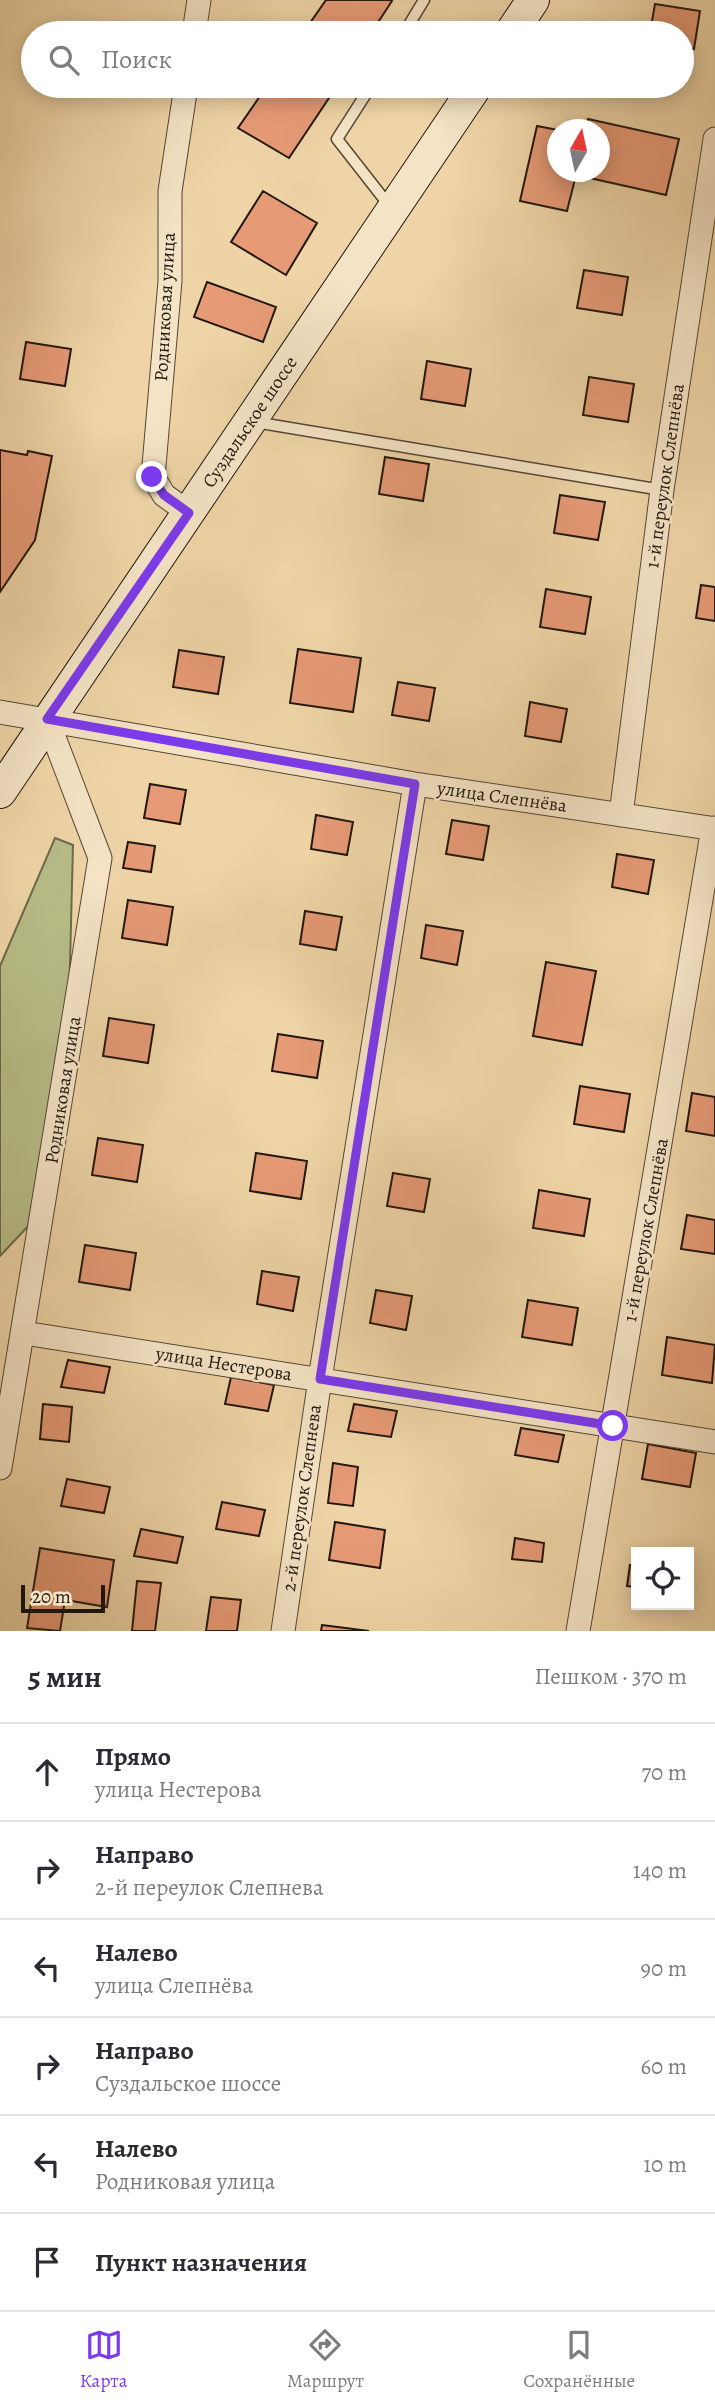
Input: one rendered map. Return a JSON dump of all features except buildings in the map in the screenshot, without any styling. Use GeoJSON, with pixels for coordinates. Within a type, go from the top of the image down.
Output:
{"type":"FeatureCollection","features":[{"type":"Feature","properties":{"kind":"main road"},"geometry":{"type":"LineString","coordinates":[[519,21],[533,0]]}},
{"type":"Feature","properties":{"kind":"main road","name":"Суздальское шоссе"},"geometry":{"type":"LineString","coordinates":[[0,792],[468,98]]}},
{"type":"Feature","properties":{"kind":"street"},"geometry":{"type":"LineString","coordinates":[[196,21],[199,0]]}},
{"type":"Feature","properties":{"kind":"street","name":"Родниковая улица"},"geometry":{"type":"LineString","coordinates":[[184,98],[170,191],[170,281],[152,477],[164,495],[189,513]]}},
{"type":"Feature","properties":{"kind":"street","name":"1-й переулок Слепнёва"},"geometry":{"type":"LineString","coordinates":[[621,815],[662,489],[715,139]]}},
{"type":"Feature","properties":{"kind":"street","name":"улица Слепнёва"},"geometry":{"type":"LineString","coordinates":[[0,712],[415,784],[714,828]]}},
{"type":"Feature","properties":{"kind":"street","name":"Родниковая улица"},"geometry":{"type":"LineString","coordinates":[[0,1468],[100,858],[47,719]]}},
{"type":"Feature","properties":{"kind":"street","name":"2-й переулок Слепнева"},"geometry":{"type":"LineString","coordinates":[[283,1631],[320,1379],[415,784]]}},
{"type":"Feature","properties":{"kind":"street","name":"1-й переулок Слепнёва"},"geometry":{"type":"LineString","coordinates":[[578,1631],[714,828]]}},
{"type":"Feature","properties":{"kind":"street","name":"улица Нестерова"},"geometry":{"type":"LineString","coordinates":[[24,1333],[715,1442]]}},
{"type":"Feature","properties":{"kind":"lane"},"geometry":{"type":"LineString","coordinates":[[412,21],[425,0]]}},
{"type":"Feature","properties":{"kind":"lane"},"geometry":{"type":"LineString","coordinates":[[363,98],[337,139],[392,211]]}},
{"type":"Feature","properties":{"kind":"lane"},"geometry":{"type":"LineString","coordinates":[[251,422],[662,489]]}},
{"type":"Feature","properties":{"kind":"green space"},"geometry":{"type":"Polygon","coordinates":[[[55,838],[73,845],[69,1003],[33,1221],[0,1256],[0,966],[55,838]]]}},
{"type":"Feature","properties":{"kind":"route"},"geometry":{"type":"LineString","coordinates":[[152,477],[164,495],[189,513],[47,719],[415,784],[320,1379],[613,1426]]}}]}
